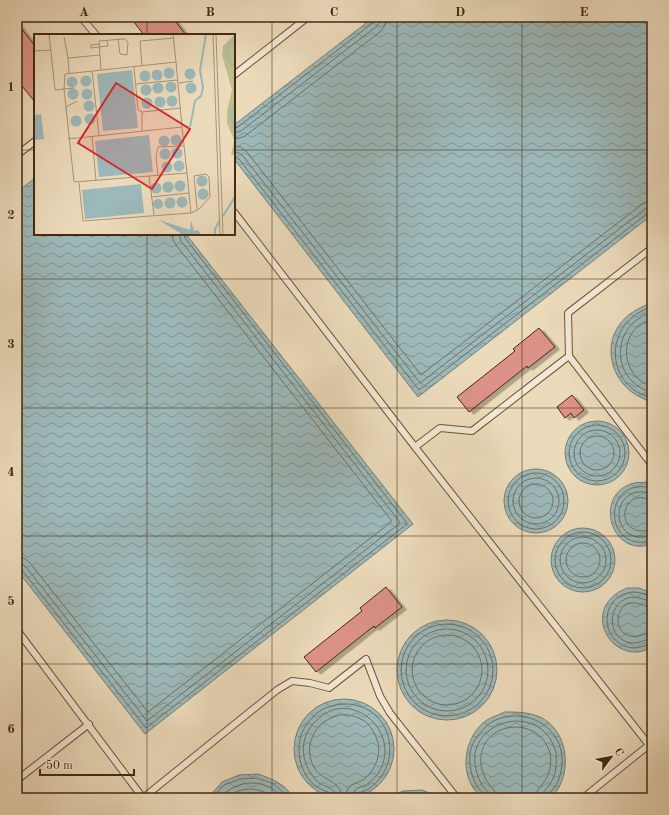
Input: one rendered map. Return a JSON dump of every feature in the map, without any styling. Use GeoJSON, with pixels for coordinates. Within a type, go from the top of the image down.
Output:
{"type":"FeatureCollection","features":[{"type":"Feature","properties":{"kind":"lane"},"geometry":{"type":"LineString","coordinates":[[81,17],[95,34]]}},
{"type":"Feature","properties":{"kind":"lane"},"geometry":{"type":"LineString","coordinates":[[235,74],[308,17]]}},
{"type":"Feature","properties":{"kind":"lane"},"geometry":{"type":"LineString","coordinates":[[17,155],[34,142]]}},
{"type":"Feature","properties":{"kind":"lane"},"geometry":{"type":"LineString","coordinates":[[235,213],[415,447],[650,746],[583,798]]}},
{"type":"Feature","properties":{"kind":"lane"},"geometry":{"type":"LineString","coordinates":[[652,248],[568,313],[569,356],[652,465]]}},
{"type":"Feature","properties":{"kind":"lane"},"geometry":{"type":"LineString","coordinates":[[415,447],[440,428],[472,431],[569,356]]}},
{"type":"Feature","properties":{"kind":"lane"},"geometry":{"type":"LineString","coordinates":[[17,630],[143,798],[282,687],[292,681],[310,683],[329,688],[366,659],[380,696],[390,713],[457,798]]}},
{"type":"Feature","properties":{"kind":"lane"},"geometry":{"type":"LineString","coordinates":[[17,780],[89,724]]}},
{"type":"Feature","properties":{"kind":"water"},"geometry":{"type":"Polygon","coordinates":[[[226,17],[270,17],[258,21],[242,22],[226,17]]]}},
{"type":"Feature","properties":{"kind":"water"},"geometry":{"type":"Polygon","coordinates":[[[374,17],[652,17],[652,215],[418,397],[235,160],[235,124],[374,17]]]}},
{"type":"Feature","properties":{"kind":"water"},"geometry":{"type":"Polygon","coordinates":[[[34,179],[34,235],[187,235],[413,524],[145,734],[17,570],[17,192],[34,179]]]}},
{"type":"Feature","properties":{"kind":"water"},"geometry":{"type":"Polygon","coordinates":[[[652,303],[652,402],[640,397],[623,384],[617,375],[611,355],[611,344],[614,334],[623,320],[637,309],[652,303]]]}},
{"type":"Feature","properties":{"kind":"water"},"geometry":{"type":"Polygon","coordinates":[[[597,421],[615,426],[620,430],[624,435],[629,453],[624,471],[620,476],[615,480],[597,485],[579,480],[574,476],[570,471],[565,453],[570,435],[574,430],[579,426],[597,421]]]}},
{"type":"Feature","properties":{"kind":"water"},"geometry":{"type":"Polygon","coordinates":[[[536,469],[554,474],[559,478],[563,483],[568,501],[563,519],[559,524],[554,528],[536,533],[518,528],[513,524],[509,519],[504,501],[509,483],[513,478],[518,474],[536,469]]]}},
{"type":"Feature","properties":{"kind":"water"},"geometry":{"type":"Polygon","coordinates":[[[646,482],[652,484],[652,544],[638,546],[626,542],[617,534],[612,523],[610,511],[613,499],[621,489],[634,483],[646,482]]]}},
{"type":"Feature","properties":{"kind":"water"},"geometry":{"type":"Polygon","coordinates":[[[583,528],[601,533],[606,537],[610,542],[615,560],[610,578],[606,583],[601,587],[583,592],[565,587],[560,583],[556,578],[551,560],[556,542],[560,537],[565,533],[583,528]]]}},
{"type":"Feature","properties":{"kind":"water"},"geometry":{"type":"Polygon","coordinates":[[[627,588],[639,588],[652,593],[652,647],[641,652],[626,651],[617,646],[610,639],[605,630],[603,621],[604,611],[608,602],[617,593],[627,588]]]}},
{"type":"Feature","properties":{"kind":"water"},"geometry":{"type":"Polygon","coordinates":[[[447,620],[466,624],[482,635],[493,651],[497,670],[493,689],[482,705],[466,716],[447,720],[428,716],[412,705],[401,689],[397,670],[401,651],[412,635],[428,624],[447,620]]]}},
{"type":"Feature","properties":{"kind":"water"},"geometry":{"type":"Polygon","coordinates":[[[344,699],[363,703],[379,714],[390,730],[394,749],[390,768],[379,784],[363,795],[344,799],[325,795],[309,784],[298,768],[294,749],[298,730],[309,714],[325,703],[344,699]]]}},
{"type":"Feature","properties":{"kind":"water"},"geometry":{"type":"Polygon","coordinates":[[[504,712],[518,712],[536,715],[549,723],[556,730],[561,739],[564,749],[565,770],[558,789],[549,798],[482,798],[469,781],[466,762],[467,752],[474,734],[487,720],[504,712]]]}},
{"type":"Feature","properties":{"kind":"water"},"geometry":{"type":"Polygon","coordinates":[[[258,774],[283,786],[293,798],[208,798],[222,782],[239,775],[258,774]]]}},
{"type":"Feature","properties":{"kind":"water"},"geometry":{"type":"Polygon","coordinates":[[[422,790],[442,798],[387,798],[403,791],[422,790]]]}},
{"type":"Feature","properties":{"kind":"building"},"geometry":{"type":"Polygon","coordinates":[[[130,17],[172,17],[185,34],[143,34],[130,17]]]}},
{"type":"Feature","properties":{"kind":"building"},"geometry":{"type":"Polygon","coordinates":[[[17,23],[34,45],[34,101],[17,80],[17,23]]]}},
{"type":"Feature","properties":{"kind":"building"},"geometry":{"type":"Polygon","coordinates":[[[539,328],[555,347],[528,368],[527,366],[469,412],[457,397],[515,351],[513,349],[539,328]]]}},
{"type":"Feature","properties":{"kind":"building"},"geometry":{"type":"Polygon","coordinates":[[[572,395],[584,410],[574,418],[571,413],[565,418],[557,407],[572,395]]]}},
{"type":"Feature","properties":{"kind":"building"},"geometry":{"type":"Polygon","coordinates":[[[386,587],[402,607],[375,628],[374,626],[316,672],[304,657],[362,611],[360,608],[386,587]]]}}]}
